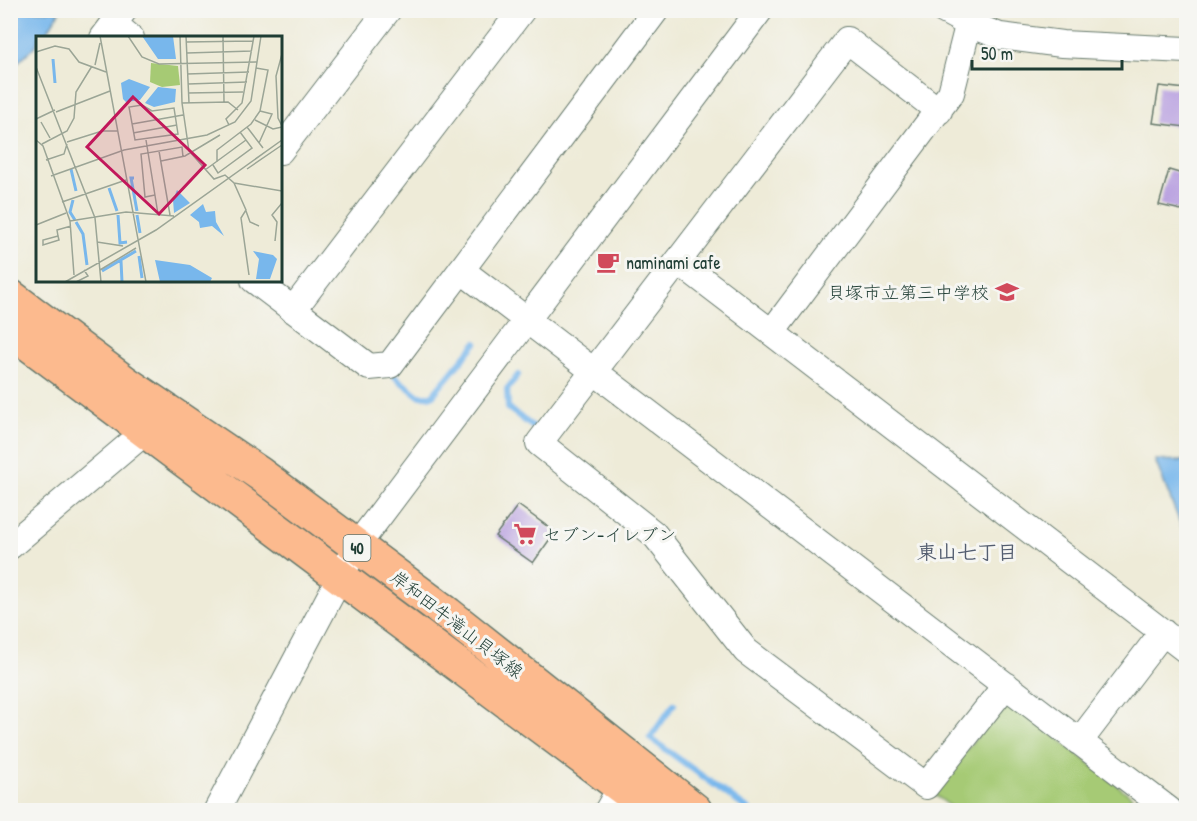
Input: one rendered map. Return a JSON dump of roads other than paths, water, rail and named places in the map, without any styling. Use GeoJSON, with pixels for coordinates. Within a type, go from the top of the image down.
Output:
{"type":"FeatureCollection","features":[{"type":"Feature","properties":{"kind":"main road","name":"岸和田牛滝山貝塚線"},"geometry":{"type":"LineString","coordinates":[[10,296],[126,383],[260,474],[448,614],[695,810]]}},
{"type":"Feature","properties":{"kind":"main road","name":"岸和田牛滝山貝塚線"},"geometry":{"type":"LineString","coordinates":[[10,330],[340,576],[614,799],[652,810]]}},
{"type":"Feature","properties":{"kind":"street"},"geometry":{"type":"LineString","coordinates":[[282,148],[388,10]]}},
{"type":"Feature","properties":{"kind":"street"},"geometry":{"type":"LineString","coordinates":[[293,310],[522,10]]}},
{"type":"Feature","properties":{"kind":"street"},"geometry":{"type":"LineString","coordinates":[[257,282],[369,367],[390,365],[656,10]]}},
{"type":"Feature","properties":{"kind":"street"},"geometry":{"type":"LineString","coordinates":[[217,810],[356,547],[760,10]]}},
{"type":"Feature","properties":{"kind":"street"},"geometry":{"type":"LineString","coordinates":[[943,10],[971,17],[1000,36],[1062,44],[1186,50]]}},
{"type":"Feature","properties":{"kind":"street"},"geometry":{"type":"LineString","coordinates":[[772,332],[951,93],[971,17]]}},
{"type":"Feature","properties":{"kind":"street"},"geometry":{"type":"LineString","coordinates":[[939,111],[847,40],[539,444],[654,534],[746,651],[926,786],[1006,685]]}},
{"type":"Feature","properties":{"kind":"street"},"geometry":{"type":"LineString","coordinates":[[678,261],[1186,650]]}},
{"type":"Feature","properties":{"kind":"street"},"geometry":{"type":"LineString","coordinates":[[461,270],[1169,810]]}},
{"type":"Feature","properties":{"kind":"street"},"geometry":{"type":"LineString","coordinates":[[10,546],[146,431]]}},
{"type":"Feature","properties":{"kind":"street"},"geometry":{"type":"LineString","coordinates":[[1079,742],[1163,632]]}},
{"type":"Feature","properties":{"kind":"water"},"geometry":{"type":"Polygon","coordinates":[[[11,10],[60,11],[45,36],[36,36],[36,45],[11,69],[11,10]]]}},
{"type":"Feature","properties":{"kind":"water"},"geometry":{"type":"Polygon","coordinates":[[[1155,460],[1186,461],[1186,538],[1155,460]]]}},
{"type":"Feature","properties":{"kind":"waterway"},"geometry":{"type":"LineString","coordinates":[[395,377],[419,396],[432,396],[476,343]]}},
{"type":"Feature","properties":{"kind":"waterway"},"geometry":{"type":"LineString","coordinates":[[518,375],[507,389],[508,408],[536,429]]}},
{"type":"Feature","properties":{"kind":"waterway"},"geometry":{"type":"LineString","coordinates":[[674,704],[650,738],[749,810]]}},
{"type":"Feature","properties":{"kind":"place","name":"naminami cafe"},"geometry":{"type":"Point","coordinates":[608,262]}},
{"type":"Feature","properties":{"kind":"place","name":"貝塚市立第三中学校"},"geometry":{"type":"Point","coordinates":[1007,292]}},
{"type":"Feature","properties":{"kind":"place","name":"セブン-イレブン"},"geometry":{"type":"Point","coordinates":[525,534]}},
{"type":"Feature","properties":{"kind":"district","name":"東山七丁目"},"geometry":{"type":"Point","coordinates":[967,551]}}]}
